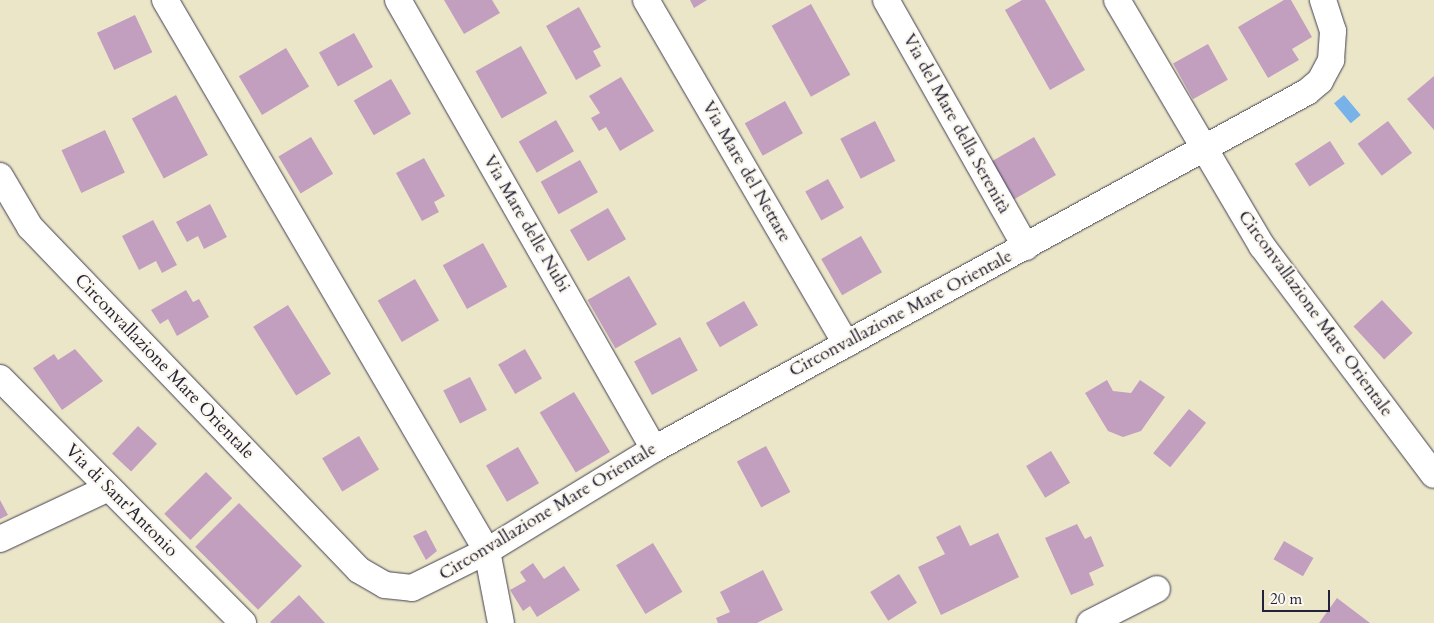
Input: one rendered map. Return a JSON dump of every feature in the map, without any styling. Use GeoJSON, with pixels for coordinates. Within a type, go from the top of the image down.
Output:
{"type":"FeatureCollection","features":[{"type":"Feature","properties":{"kind":"street"},"geometry":{"type":"LineString","coordinates":[[165,0],[487,551],[501,623]]}},
{"type":"Feature","properties":{"kind":"street","name":"Via Mare delle Nubi"},"geometry":{"type":"LineString","coordinates":[[398,0],[654,449]]}},
{"type":"Feature","properties":{"kind":"street","name":"Via Mare del Nettare"},"geometry":{"type":"LineString","coordinates":[[646,0],[846,344]]}},
{"type":"Feature","properties":{"kind":"street","name":"Via del Mare della Serenità"},"geometry":{"type":"LineString","coordinates":[[886,0],[1026,247]]}},
{"type":"Feature","properties":{"kind":"street"},"geometry":{"type":"LineString","coordinates":[[1117,0],[1203,149]]}},
{"type":"Feature","properties":{"kind":"street","name":"Circonvallazione Mare Orientale"},"geometry":{"type":"LineString","coordinates":[[0,176],[30,227],[364,574],[385,585],[412,588],[487,551],[654,449],[1300,97],[1320,81],[1331,60],[1333,42],[1323,0]]}},
{"type":"Feature","properties":{"kind":"street","name":"Circonvallazione Mare Orientale"},"geometry":{"type":"LineString","coordinates":[[1203,149],[1302,304],[1434,475]]}},
{"type":"Feature","properties":{"kind":"street","name":"Via di Sant'Antonio"},"geometry":{"type":"LineString","coordinates":[[0,378],[242,623]]}},
{"type":"Feature","properties":{"kind":"street"},"geometry":{"type":"LineString","coordinates":[[0,539],[109,488]]}},
{"type":"Feature","properties":{"kind":"street"},"geometry":{"type":"LineString","coordinates":[[1090,623],[1157,590]]}},
{"type":"Feature","properties":{"kind":"water"},"geometry":{"type":"Polygon","coordinates":[[[1344,95],[1361,115],[1351,123],[1334,103],[1344,95]]]}},
{"type":"Feature","properties":{"kind":"building"},"geometry":{"type":"Polygon","coordinates":[[[444,0],[492,0],[500,13],[464,34],[444,0]]]}},
{"type":"Feature","properties":{"kind":"building"},"geometry":{"type":"Polygon","coordinates":[[[690,0],[707,0],[694,8],[690,0]]]}},
{"type":"Feature","properties":{"kind":"building"},"geometry":{"type":"Polygon","coordinates":[[[1022,0],[1045,0],[1085,70],[1050,90],[1005,10],[1022,0]]]}},
{"type":"Feature","properties":{"kind":"building"},"geometry":{"type":"Polygon","coordinates":[[[1284,0],[1291,0],[1312,37],[1292,49],[1299,60],[1268,78],[1238,27],[1284,0]]]}},
{"type":"Feature","properties":{"kind":"building"},"geometry":{"type":"Polygon","coordinates":[[[811,4],[850,75],[811,97],[772,26],[811,4]]]}},
{"type":"Feature","properties":{"kind":"building"},"geometry":{"type":"Polygon","coordinates":[[[579,7],[601,47],[593,51],[601,66],[576,80],[546,26],[579,7]]]}},
{"type":"Feature","properties":{"kind":"building"},"geometry":{"type":"Polygon","coordinates":[[[135,15],[152,52],[114,70],[97,33],[135,15]]]}},
{"type":"Feature","properties":{"kind":"building"},"geometry":{"type":"Polygon","coordinates":[[[354,33],[373,67],[338,87],[319,52],[354,33]]]}},
{"type":"Feature","properties":{"kind":"building"},"geometry":{"type":"Polygon","coordinates":[[[1208,44],[1228,80],[1193,99],[1173,63],[1208,44]]]}},
{"type":"Feature","properties":{"kind":"building"},"geometry":{"type":"Polygon","coordinates":[[[521,46],[547,93],[502,118],[476,71],[521,46]]]}},
{"type":"Feature","properties":{"kind":"building"},"geometry":{"type":"Polygon","coordinates":[[[286,48],[309,87],[262,115],[239,76],[286,48]]]}},
{"type":"Feature","properties":{"kind":"building"},"geometry":{"type":"Polygon","coordinates":[[[1434,76],[1434,130],[1407,99],[1434,76]]]}},
{"type":"Feature","properties":{"kind":"building"},"geometry":{"type":"Polygon","coordinates":[[[621,77],[654,131],[620,151],[606,127],[599,131],[591,118],[600,113],[589,96],[621,77]]]}},
{"type":"Feature","properties":{"kind":"building"},"geometry":{"type":"Polygon","coordinates":[[[391,79],[411,114],[374,135],[354,100],[391,79]]]}},
{"type":"Feature","properties":{"kind":"building"},"geometry":{"type":"Polygon","coordinates":[[[176,95],[208,155],[164,179],[132,118],[176,95]]]}},
{"type":"Feature","properties":{"kind":"building"},"geometry":{"type":"Polygon","coordinates":[[[785,101],[803,133],[763,156],[745,123],[785,101]]]}},
{"type":"Feature","properties":{"kind":"building"},"geometry":{"type":"Polygon","coordinates":[[[556,120],[574,151],[537,173],[519,142],[556,120]]]}},
{"type":"Feature","properties":{"kind":"building"},"geometry":{"type":"Polygon","coordinates":[[[875,121],[895,161],[861,179],[840,139],[875,121]]]}},
{"type":"Feature","properties":{"kind":"building"},"geometry":{"type":"Polygon","coordinates":[[[1388,121],[1412,153],[1382,176],[1358,144],[1388,121]]]}},
{"type":"Feature","properties":{"kind":"building"},"geometry":{"type":"Polygon","coordinates":[[[105,130],[125,173],[81,193],[61,150],[105,130]]]}},
{"type":"Feature","properties":{"kind":"building"},"geometry":{"type":"Polygon","coordinates":[[[311,137],[333,174],[301,193],[278,157],[311,137]]]}},
{"type":"Feature","properties":{"kind":"building"},"geometry":{"type":"Polygon","coordinates":[[[1034,137],[1056,175],[1013,200],[991,162],[1034,137]]]}},
{"type":"Feature","properties":{"kind":"building"},"geometry":{"type":"Polygon","coordinates":[[[1330,141],[1345,164],[1309,187],[1295,164],[1330,141]]]}},
{"type":"Feature","properties":{"kind":"building"},"geometry":{"type":"Polygon","coordinates":[[[424,158],[445,196],[434,202],[439,212],[422,221],[396,173],[424,158]]]}},
{"type":"Feature","properties":{"kind":"building"},"geometry":{"type":"Polygon","coordinates":[[[580,160],[598,192],[559,214],[541,182],[580,160]]]}},
{"type":"Feature","properties":{"kind":"building"},"geometry":{"type":"Polygon","coordinates":[[[828,179],[844,208],[821,220],[805,192],[828,179]]]}},
{"type":"Feature","properties":{"kind":"building"},"geometry":{"type":"Polygon","coordinates":[[[210,204],[227,237],[204,249],[198,236],[187,242],[176,222],[210,204]]]}},
{"type":"Feature","properties":{"kind":"building"},"geometry":{"type":"Polygon","coordinates":[[[608,208],[626,239],[588,261],[570,230],[608,208]]]}},
{"type":"Feature","properties":{"kind":"building"},"geometry":{"type":"Polygon","coordinates":[[[153,220],[177,265],[162,273],[156,261],[139,270],[122,236],[153,220]]]}},
{"type":"Feature","properties":{"kind":"building"},"geometry":{"type":"Polygon","coordinates":[[[861,236],[882,272],[842,295],[821,259],[861,236]]]}},
{"type":"Feature","properties":{"kind":"building"},"geometry":{"type":"Polygon","coordinates":[[[483,243],[507,287],[467,309],[443,265],[483,243]]]}},
{"type":"Feature","properties":{"kind":"building"},"geometry":{"type":"Polygon","coordinates":[[[629,276],[657,324],[615,348],[587,300],[629,276]]]}},
{"type":"Feature","properties":{"kind":"building"},"geometry":{"type":"Polygon","coordinates":[[[415,279],[439,321],[402,342],[378,300],[415,279]]]}},
{"type":"Feature","properties":{"kind":"building"},"geometry":{"type":"Polygon","coordinates":[[[186,290],[193,302],[199,299],[209,317],[177,336],[168,319],[160,324],[151,310],[186,290]]]}},
{"type":"Feature","properties":{"kind":"building"},"geometry":{"type":"Polygon","coordinates":[[[1382,300],[1413,333],[1384,360],[1353,327],[1382,300]]]}},
{"type":"Feature","properties":{"kind":"building"},"geometry":{"type":"Polygon","coordinates":[[[744,301],[758,325],[720,347],[706,323],[744,301]]]}},
{"type":"Feature","properties":{"kind":"building"},"geometry":{"type":"Polygon","coordinates":[[[288,305],[331,374],[296,395],[253,327],[288,305]]]}},
{"type":"Feature","properties":{"kind":"building"},"geometry":{"type":"Polygon","coordinates":[[[680,337],[698,371],[652,395],[634,361],[680,337]]]}},
{"type":"Feature","properties":{"kind":"building"},"geometry":{"type":"Polygon","coordinates":[[[75,349],[103,381],[62,410],[33,368],[54,354],[58,360],[75,349]]]}},
{"type":"Feature","properties":{"kind":"building"},"geometry":{"type":"Polygon","coordinates":[[[525,349],[542,378],[515,394],[498,364],[525,349]]]}},
{"type":"Feature","properties":{"kind":"building"},"geometry":{"type":"Polygon","coordinates":[[[470,377],[487,410],[460,424],[443,391],[470,377]]]}},
{"type":"Feature","properties":{"kind":"building"},"geometry":{"type":"Polygon","coordinates":[[[1107,380],[1113,391],[1131,393],[1140,380],[1165,397],[1141,431],[1123,437],[1108,431],[1085,393],[1107,380]]]}},
{"type":"Feature","properties":{"kind":"building"},"geometry":{"type":"Polygon","coordinates":[[[574,392],[610,452],[576,473],[540,413],[574,392]]]}},
{"type":"Feature","properties":{"kind":"building"},"geometry":{"type":"Polygon","coordinates":[[[1189,409],[1206,423],[1170,467],[1153,453],[1189,409]]]}},
{"type":"Feature","properties":{"kind":"building"},"geometry":{"type":"Polygon","coordinates":[[[138,426],[157,444],[131,472],[112,454],[138,426]]]}},
{"type":"Feature","properties":{"kind":"building"},"geometry":{"type":"Polygon","coordinates":[[[359,436],[379,469],[342,492],[322,458],[359,436]]]}},
{"type":"Feature","properties":{"kind":"building"},"geometry":{"type":"Polygon","coordinates":[[[766,446],[790,492],[761,507],[737,461],[766,446]]]}},
{"type":"Feature","properties":{"kind":"building"},"geometry":{"type":"Polygon","coordinates":[[[518,447],[539,483],[507,502],[486,465],[518,447]]]}},
{"type":"Feature","properties":{"kind":"building"},"geometry":{"type":"Polygon","coordinates":[[[1051,451],[1070,483],[1045,498],[1026,466],[1051,451]]]}},
{"type":"Feature","properties":{"kind":"building"},"geometry":{"type":"Polygon","coordinates":[[[206,472],[232,498],[190,540],[164,514],[206,472]]]}},
{"type":"Feature","properties":{"kind":"building"},"geometry":{"type":"Polygon","coordinates":[[[0,500],[8,515],[0,519],[0,500]]]}},
{"type":"Feature","properties":{"kind":"building"},"geometry":{"type":"Polygon","coordinates":[[[239,503],[302,566],[258,610],[195,547],[239,503]]]}},
{"type":"Feature","properties":{"kind":"building"},"geometry":{"type":"Polygon","coordinates":[[[1077,524],[1085,539],[1091,536],[1104,566],[1089,573],[1094,585],[1071,595],[1045,538],[1077,524]]]}},
{"type":"Feature","properties":{"kind":"building"},"geometry":{"type":"Polygon","coordinates":[[[960,525],[970,546],[998,533],[1019,577],[941,615],[918,567],[945,554],[936,537],[960,525]]]}},
{"type":"Feature","properties":{"kind":"building"},"geometry":{"type":"Polygon","coordinates":[[[426,530],[437,551],[426,560],[413,536],[426,530]]]}},
{"type":"Feature","properties":{"kind":"building"},"geometry":{"type":"Polygon","coordinates":[[[1284,541],[1313,558],[1303,576],[1274,559],[1284,541]]]}},
{"type":"Feature","properties":{"kind":"building"},"geometry":{"type":"Polygon","coordinates":[[[653,543],[682,592],[645,614],[616,565],[653,543]]]}},
{"type":"Feature","properties":{"kind":"building"},"geometry":{"type":"Polygon","coordinates":[[[533,563],[544,579],[564,566],[580,590],[537,617],[530,606],[523,611],[510,590],[526,581],[520,572],[533,563]]]}},
{"type":"Feature","properties":{"kind":"building"},"geometry":{"type":"Polygon","coordinates":[[[763,570],[783,610],[757,623],[718,623],[716,618],[730,612],[720,592],[763,570]]]}},
{"type":"Feature","properties":{"kind":"building"},"geometry":{"type":"Polygon","coordinates":[[[899,574],[917,603],[888,621],[870,592],[899,574]]]}},
{"type":"Feature","properties":{"kind":"building"},"geometry":{"type":"Polygon","coordinates":[[[299,595],[325,623],[270,622],[299,595]]]}},
{"type":"Feature","properties":{"kind":"building"},"geometry":{"type":"Polygon","coordinates":[[[1337,598],[1370,623],[1319,623],[1337,598]]]}}]}
